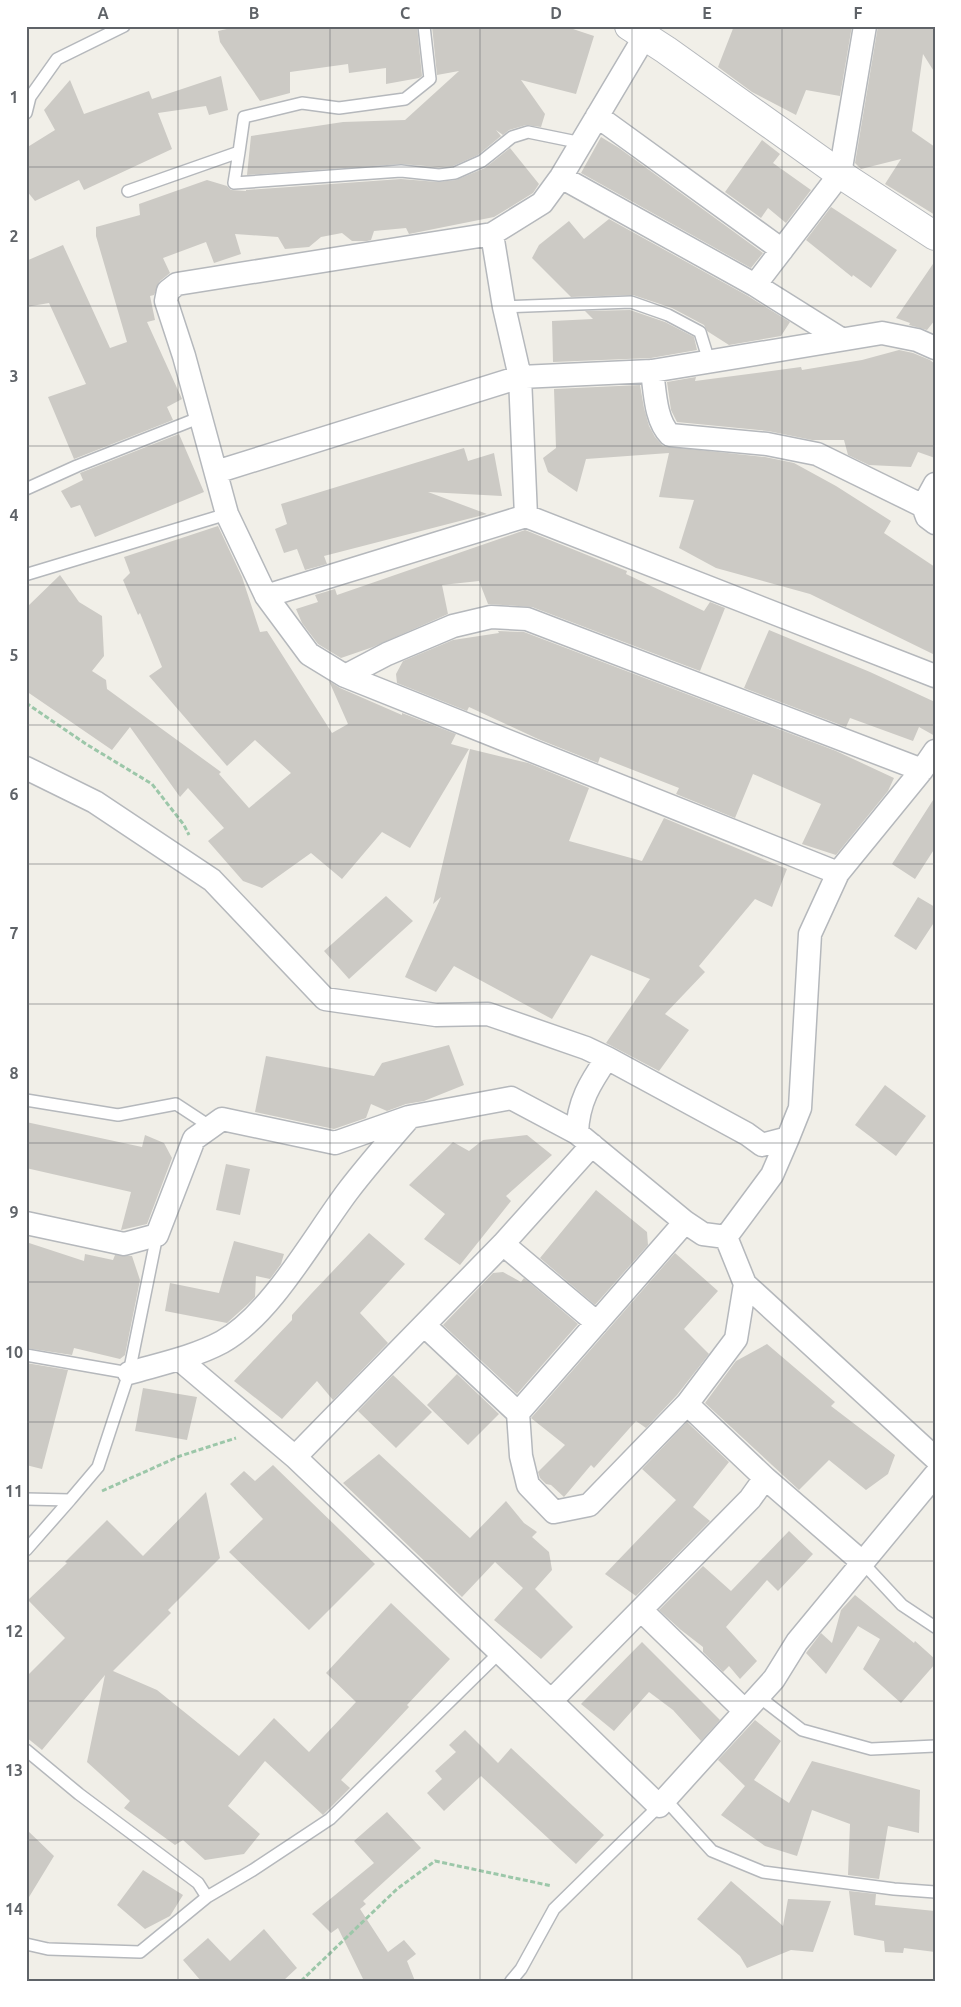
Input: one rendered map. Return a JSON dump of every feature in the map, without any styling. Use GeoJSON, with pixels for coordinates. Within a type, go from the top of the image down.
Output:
{"type":"FeatureCollection","features":[{"type":"Feature","properties":{"kind":"street"},"geometry":{"type":"LineString","coordinates":[[755,284],[840,174],[865,26]]}},
{"type":"Feature","properties":{"kind":"street"},"geometry":{"type":"LineString","coordinates":[[838,873],[345,676],[309,654],[266,596],[227,514],[201,417],[166,301],[168,291],[177,284],[492,234],[542,203],[561,177],[597,116],[637,31],[840,174],[935,236]]}},
{"type":"Feature","properties":{"kind":"street"},"geometry":{"type":"LineString","coordinates":[[597,116],[782,250]]}},
{"type":"Feature","properties":{"kind":"street"},"geometry":{"type":"LineString","coordinates":[[561,177],[755,284],[841,339]]}},
{"type":"Feature","properties":{"kind":"street"},"geometry":{"type":"LineString","coordinates":[[492,234],[504,307],[520,376],[526,516]]}},
{"type":"Feature","properties":{"kind":"street"},"geometry":{"type":"LineString","coordinates":[[216,472],[520,376],[652,371],[882,333],[917,340],[935,348]]}},
{"type":"Feature","properties":{"kind":"street"},"geometry":{"type":"LineString","coordinates":[[652,371],[660,420],[664,429],[670,435],[767,444],[817,454],[929,514],[935,484]]}},
{"type":"Feature","properties":{"kind":"street"},"geometry":{"type":"LineString","coordinates":[[266,596],[526,516],[935,676]]}},
{"type":"Feature","properties":{"kind":"street"},"geometry":{"type":"LineString","coordinates":[[345,676],[387,654],[453,626],[491,617],[527,619],[922,770]]}},
{"type":"Feature","properties":{"kind":"street"},"geometry":{"type":"LineString","coordinates":[[726,1236],[772,1175],[800,1108],[810,934],[838,873],[922,770],[935,751]]}},
{"type":"Feature","properties":{"kind":"street"},"geometry":{"type":"LineString","coordinates":[[26,768],[95,802],[212,880],[325,999],[436,1015],[488,1014],[577,1044],[607,1058],[747,1134],[762,1145],[788,1138]]}},
{"type":"Feature","properties":{"kind":"street"},"geometry":{"type":"LineString","coordinates":[[585,1139],[578,1116],[583,1098],[592,1080],[607,1058]]}},
{"type":"Feature","properties":{"kind":"street"},"geometry":{"type":"LineString","coordinates":[[26,1223],[124,1244],[157,1235],[194,1139],[222,1120],[335,1143],[409,1117],[511,1098],[585,1139],[685,1222],[703,1234],[726,1236]]}},
{"type":"Feature","properties":{"kind":"street"},"geometry":{"type":"LineString","coordinates":[[129,1373],[179,1359],[222,1342],[245,1327],[298,1262],[349,1190],[409,1117]]}},
{"type":"Feature","properties":{"kind":"street"},"geometry":{"type":"LineString","coordinates":[[295,1457],[503,1244],[585,1139]]}},
{"type":"Feature","properties":{"kind":"street"},"geometry":{"type":"LineString","coordinates":[[518,1413],[685,1222]]}},
{"type":"Feature","properties":{"kind":"street"},"geometry":{"type":"LineString","coordinates":[[726,1236],[745,1284],[935,1458]]}},
{"type":"Feature","properties":{"kind":"street"},"geometry":{"type":"LineString","coordinates":[[503,1244],[597,1323]]}},
{"type":"Feature","properties":{"kind":"street"},"geometry":{"type":"LineString","coordinates":[[424,1325],[518,1413],[521,1456],[528,1485],[554,1512],[589,1505],[687,1404],[736,1339],[745,1284]]}},
{"type":"Feature","properties":{"kind":"street"},"geometry":{"type":"LineString","coordinates":[[179,1359],[295,1457],[551,1701],[662,1803],[774,1678],[797,1642],[935,1475]]}},
{"type":"Feature","properties":{"kind":"street"},"geometry":{"type":"LineString","coordinates":[[687,1404],[765,1478],[862,1562]]}},
{"type":"Feature","properties":{"kind":"street"},"geometry":{"type":"LineString","coordinates":[[551,1701],[750,1499],[765,1478]]}},
{"type":"Feature","properties":{"kind":"street"},"geometry":{"type":"LineString","coordinates":[[641,1610],[752,1703]]}},
{"type":"Feature","properties":{"kind":"lane"},"geometry":{"type":"LineString","coordinates":[[26,113],[30,97],[57,59],[124,26]]}},
{"type":"Feature","properties":{"kind":"lane"},"geometry":{"type":"LineString","coordinates":[[424,26],[430,79],[405,99],[339,108],[302,103],[244,117],[234,184],[400,171],[439,175],[455,173],[482,161],[512,137],[528,132],[582,142]]}},
{"type":"Feature","properties":{"kind":"lane"},"geometry":{"type":"LineString","coordinates":[[128,191],[239,152]]}},
{"type":"Feature","properties":{"kind":"lane"},"geometry":{"type":"LineString","coordinates":[[504,307],[631,302],[668,315],[700,332],[709,361]]}},
{"type":"Feature","properties":{"kind":"lane"},"geometry":{"type":"LineString","coordinates":[[26,489],[77,466],[201,417]]}},
{"type":"Feature","properties":{"kind":"lane"},"geometry":{"type":"LineString","coordinates":[[28,574],[227,514]]}},
{"type":"Feature","properties":{"kind":"lane"},"geometry":{"type":"LineString","coordinates":[[26,1100],[118,1115],[176,1104],[211,1127]]}},
{"type":"Feature","properties":{"kind":"lane"},"geometry":{"type":"LineString","coordinates":[[26,1550],[98,1467],[129,1373],[157,1235]]}},
{"type":"Feature","properties":{"kind":"lane"},"geometry":{"type":"LineString","coordinates":[[26,1355],[129,1373]]}},
{"type":"Feature","properties":{"kind":"lane"},"geometry":{"type":"LineString","coordinates":[[26,1499],[70,1500]]}},
{"type":"Feature","properties":{"kind":"lane"},"geometry":{"type":"LineString","coordinates":[[862,1562],[902,1605],[935,1627]]}},
{"type":"Feature","properties":{"kind":"lane"},"geometry":{"type":"LineString","coordinates":[[26,1944],[48,1949],[140,1952],[207,1896],[253,1870],[330,1819],[500,1652]]}},
{"type":"Feature","properties":{"kind":"lane"},"geometry":{"type":"LineString","coordinates":[[752,1703],[802,1730],[871,1749],[935,1746]]}},
{"type":"Feature","properties":{"kind":"lane"},"geometry":{"type":"LineString","coordinates":[[26,1750],[78,1794],[198,1884],[207,1896]]}},
{"type":"Feature","properties":{"kind":"lane"},"geometry":{"type":"LineString","coordinates":[[511,1981],[521,1970],[554,1909],[662,1803],[712,1851],[763,1872],[894,1889],[935,1892]]}},
{"type":"Feature","properties":{"kind":"path"},"geometry":{"type":"LineString","coordinates":[[26,703],[86,744],[152,784],[184,824],[192,840]]}},
{"type":"Feature","properties":{"kind":"path"},"geometry":{"type":"LineString","coordinates":[[70,1500],[101,1491],[180,1456],[262,1430]]}},
{"type":"Feature","properties":{"kind":"path"},"geometry":{"type":"LineString","coordinates":[[301,1981],[397,1889],[435,1861],[572,1891]]}},
{"type":"Feature","properties":{"kind":"building"},"geometry":{"type":"Polygon","coordinates":[[[240,26],[417,26],[422,76],[386,84],[386,68],[349,73],[348,64],[290,72],[290,93],[260,101],[220,42],[218,31],[240,26]]]}},
{"type":"Feature","properties":{"kind":"building"},"geometry":{"type":"Polygon","coordinates":[[[432,26],[564,26],[594,36],[576,94],[521,80],[545,114],[541,127],[526,125],[509,130],[503,135],[496,130],[501,136],[478,155],[453,166],[439,167],[401,164],[247,175],[251,136],[343,122],[405,120],[459,71],[437,75],[432,26]]]}},
{"type":"Feature","properties":{"kind":"building"},"geometry":{"type":"Polygon","coordinates":[[[734,26],[852,26],[840,96],[806,90],[796,115],[752,92],[718,67],[734,26]]]}},
{"type":"Feature","properties":{"kind":"building"},"geometry":{"type":"Polygon","coordinates":[[[878,26],[935,26],[935,73],[923,54],[912,131],[935,147],[935,215],[885,184],[901,159],[861,169],[855,163],[878,26]]]}},
{"type":"Feature","properties":{"kind":"building"},"geometry":{"type":"Polygon","coordinates":[[[221,76],[228,110],[209,115],[206,106],[158,113],[172,149],[84,190],[79,180],[35,201],[26,190],[26,148],[55,130],[44,110],[70,80],[84,114],[149,91],[152,99],[221,76]]]}},
{"type":"Feature","properties":{"kind":"building"},"geometry":{"type":"Polygon","coordinates":[[[601,137],[619,148],[763,253],[751,268],[581,173],[601,137]]]}},
{"type":"Feature","properties":{"kind":"building"},"geometry":{"type":"Polygon","coordinates":[[[762,140],[780,154],[773,163],[811,190],[786,223],[768,208],[761,218],[725,192],[762,140]]]}},
{"type":"Feature","properties":{"kind":"building"},"geometry":{"type":"Polygon","coordinates":[[[510,148],[539,184],[533,193],[494,217],[409,234],[406,228],[374,231],[371,240],[367,241],[352,241],[342,233],[321,237],[309,247],[285,249],[278,237],[235,234],[241,254],[214,263],[206,242],[163,258],[170,273],[160,281],[154,295],[150,296],[155,320],[147,322],[182,399],[167,407],[173,420],[74,459],[48,397],[86,384],[49,303],[26,307],[26,261],[63,245],[110,348],[127,342],[96,236],[96,227],[140,215],[139,204],[207,180],[227,186],[231,190],[246,191],[401,179],[438,182],[456,180],[485,168],[510,148]]]}},
{"type":"Feature","properties":{"kind":"building"},"geometry":{"type":"Polygon","coordinates":[[[831,207],[897,250],[871,288],[853,275],[852,277],[806,240],[831,207]]]}},
{"type":"Feature","properties":{"kind":"building"},"geometry":{"type":"Polygon","coordinates":[[[609,219],[748,296],[790,322],[781,336],[729,345],[707,331],[704,325],[672,308],[633,295],[571,297],[532,258],[539,245],[569,221],[584,239],[609,219]]]}},
{"type":"Feature","properties":{"kind":"building"},"geometry":{"type":"Polygon","coordinates":[[[935,261],[935,320],[927,330],[909,325],[910,323],[896,318],[935,261]]]}},
{"type":"Feature","properties":{"kind":"building"},"geometry":{"type":"Polygon","coordinates":[[[630,310],[665,322],[694,337],[697,350],[651,358],[553,362],[552,321],[593,319],[585,311],[630,310]]]}},
{"type":"Feature","properties":{"kind":"building"},"geometry":{"type":"Polygon","coordinates":[[[899,350],[913,353],[935,364],[935,458],[918,452],[911,467],[869,465],[848,455],[844,440],[812,440],[768,431],[677,422],[671,410],[667,382],[696,377],[695,381],[801,367],[802,370],[862,360],[899,350]]]}},
{"type":"Feature","properties":{"kind":"building"},"geometry":{"type":"Polygon","coordinates":[[[640,385],[649,426],[663,446],[765,457],[794,463],[836,486],[891,521],[884,533],[935,567],[935,655],[810,594],[716,568],[679,548],[694,500],[659,497],[669,453],[586,459],[577,492],[548,472],[543,458],[556,448],[554,389],[640,385]]]}},
{"type":"Feature","properties":{"kind":"building"},"geometry":{"type":"Polygon","coordinates":[[[179,434],[204,492],[95,537],[80,505],[71,508],[61,491],[83,480],[80,473],[179,434]]]}},
{"type":"Feature","properties":{"kind":"building"},"geometry":{"type":"Polygon","coordinates":[[[464,448],[468,461],[494,453],[502,496],[428,492],[487,514],[324,556],[327,564],[305,570],[297,549],[284,553],[275,529],[287,524],[281,504],[464,448]]]}},
{"type":"Feature","properties":{"kind":"building"},"geometry":{"type":"Polygon","coordinates":[[[218,526],[242,577],[260,632],[267,631],[332,733],[348,724],[329,681],[340,688],[402,715],[402,713],[456,734],[451,744],[469,749],[410,848],[382,832],[342,879],[311,853],[262,888],[243,881],[208,841],[224,828],[188,788],[180,797],[130,727],[112,750],[26,691],[26,608],[60,575],[79,602],[102,616],[104,656],[92,671],[106,680],[107,689],[221,772],[219,774],[249,808],[291,773],[255,740],[227,766],[149,676],[162,667],[140,613],[138,615],[123,580],[130,573],[124,557],[218,526]]]}},
{"type":"Feature","properties":{"kind":"building"},"geometry":{"type":"Polygon","coordinates":[[[525,530],[627,571],[626,574],[704,611],[710,602],[725,608],[700,671],[532,607],[488,604],[479,581],[442,585],[448,614],[373,647],[341,658],[318,644],[302,623],[296,609],[318,602],[315,595],[335,589],[337,595],[525,530]]]}},
{"type":"Feature","properties":{"kind":"building"},"geometry":{"type":"Polygon","coordinates":[[[769,630],[870,672],[935,702],[935,736],[919,727],[913,741],[850,718],[846,727],[744,688],[769,630]]]}},
{"type":"Feature","properties":{"kind":"building"},"geometry":{"type":"Polygon","coordinates":[[[498,631],[524,632],[836,751],[894,778],[888,791],[836,855],[802,844],[821,804],[753,774],[735,818],[676,794],[679,788],[600,757],[598,763],[538,739],[469,707],[467,711],[397,683],[396,674],[403,661],[453,640],[499,633],[498,631]]]}},
{"type":"Feature","properties":{"kind":"building"},"geometry":{"type":"Polygon","coordinates":[[[470,749],[528,763],[589,788],[569,841],[642,861],[664,818],[787,869],[772,907],[755,899],[699,966],[705,972],[665,1014],[689,1030],[659,1071],[606,1043],[650,979],[591,955],[552,1019],[454,966],[436,992],[405,977],[441,897],[433,904],[470,749]]]}},
{"type":"Feature","properties":{"kind":"building"},"geometry":{"type":"Polygon","coordinates":[[[935,797],[935,848],[915,879],[892,864],[935,797]]]}},
{"type":"Feature","properties":{"kind":"building"},"geometry":{"type":"Polygon","coordinates":[[[386,896],[413,921],[349,979],[324,951],[386,896]]]}},
{"type":"Feature","properties":{"kind":"building"},"geometry":{"type":"Polygon","coordinates":[[[918,897],[935,907],[935,921],[916,950],[894,936],[918,897]]]}},
{"type":"Feature","properties":{"kind":"building"},"geometry":{"type":"Polygon","coordinates":[[[449,1045],[464,1085],[424,1101],[406,1104],[387,1111],[371,1104],[366,1118],[334,1129],[255,1112],[266,1056],[374,1076],[382,1063],[449,1045]]]}},
{"type":"Feature","properties":{"kind":"building"},"geometry":{"type":"Polygon","coordinates":[[[885,1085],[926,1116],[896,1156],[855,1125],[885,1085]]]}},
{"type":"Feature","properties":{"kind":"building"},"geometry":{"type":"Polygon","coordinates":[[[26,1122],[142,1147],[145,1135],[164,1143],[172,1158],[147,1224],[121,1230],[131,1192],[26,1168],[26,1122]]]}},
{"type":"Feature","properties":{"kind":"building"},"geometry":{"type":"Polygon","coordinates":[[[527,1135],[552,1155],[506,1196],[511,1201],[460,1265],[424,1239],[445,1214],[409,1185],[453,1142],[469,1151],[483,1140],[527,1135]]]}},
{"type":"Feature","properties":{"kind":"building"},"geometry":{"type":"Polygon","coordinates":[[[226,1164],[250,1169],[240,1215],[216,1210],[226,1164]]]}},
{"type":"Feature","properties":{"kind":"building"},"geometry":{"type":"Polygon","coordinates":[[[596,1190],[647,1232],[648,1245],[595,1305],[540,1258],[596,1190]]]}},
{"type":"Feature","properties":{"kind":"building"},"geometry":{"type":"Polygon","coordinates":[[[369,1233],[405,1264],[360,1313],[388,1343],[333,1400],[317,1381],[282,1419],[234,1381],[292,1320],[292,1315],[311,1294],[369,1233]]]}},
{"type":"Feature","properties":{"kind":"building"},"geometry":{"type":"Polygon","coordinates":[[[234,1241],[284,1254],[281,1264],[270,1279],[256,1276],[255,1297],[227,1323],[165,1311],[170,1283],[219,1293],[234,1241]]]}},
{"type":"Feature","properties":{"kind":"building"},"geometry":{"type":"Polygon","coordinates":[[[26,1242],[84,1261],[85,1254],[113,1260],[115,1255],[132,1256],[140,1280],[125,1355],[120,1359],[74,1348],[72,1355],[26,1348],[26,1242]]]}},
{"type":"Feature","properties":{"kind":"building"},"geometry":{"type":"Polygon","coordinates":[[[675,1253],[718,1291],[684,1329],[709,1354],[677,1395],[646,1428],[636,1421],[594,1468],[591,1465],[564,1497],[551,1485],[546,1484],[540,1478],[538,1472],[565,1445],[531,1418],[675,1253]]]}},
{"type":"Feature","properties":{"kind":"building"},"geometry":{"type":"Polygon","coordinates":[[[503,1272],[521,1282],[524,1278],[578,1324],[517,1394],[443,1325],[493,1273],[503,1272]]]}},
{"type":"Feature","properties":{"kind":"building"},"geometry":{"type":"Polygon","coordinates":[[[767,1344],[835,1402],[831,1406],[895,1455],[888,1474],[866,1490],[829,1460],[799,1490],[705,1403],[736,1361],[767,1344]]]}},
{"type":"Feature","properties":{"kind":"building"},"geometry":{"type":"Polygon","coordinates":[[[26,1363],[68,1370],[42,1469],[26,1465],[26,1363]]]}},
{"type":"Feature","properties":{"kind":"building"},"geometry":{"type":"Polygon","coordinates":[[[457,1374],[499,1414],[468,1445],[427,1405],[457,1374]]]}},
{"type":"Feature","properties":{"kind":"building"},"geometry":{"type":"Polygon","coordinates":[[[393,1375],[432,1412],[396,1448],[358,1411],[393,1375]]]}},
{"type":"Feature","properties":{"kind":"building"},"geometry":{"type":"Polygon","coordinates":[[[143,1388],[197,1397],[187,1440],[135,1431],[143,1388]]]}},
{"type":"Feature","properties":{"kind":"building"},"geometry":{"type":"Polygon","coordinates":[[[687,1422],[729,1462],[693,1507],[710,1521],[636,1596],[605,1574],[676,1500],[642,1469],[687,1422]]]}},
{"type":"Feature","properties":{"kind":"building"},"geometry":{"type":"Polygon","coordinates":[[[379,1454],[470,1538],[506,1501],[524,1523],[537,1532],[532,1537],[549,1552],[552,1570],[535,1589],[573,1627],[541,1659],[494,1620],[523,1588],[495,1562],[462,1597],[343,1483],[379,1454]]]}},
{"type":"Feature","properties":{"kind":"building"},"geometry":{"type":"Polygon","coordinates":[[[273,1465],[375,1564],[309,1630],[229,1552],[263,1519],[230,1484],[244,1471],[255,1481],[273,1465]]]}},
{"type":"Feature","properties":{"kind":"building"},"geometry":{"type":"Polygon","coordinates":[[[206,1492],[220,1558],[168,1610],[171,1613],[113,1671],[157,1690],[239,1756],[274,1718],[309,1752],[356,1702],[326,1673],[391,1603],[450,1659],[407,1705],[409,1707],[341,1780],[350,1788],[323,1815],[265,1761],[228,1806],[260,1834],[244,1854],[205,1860],[183,1840],[175,1845],[124,1808],[130,1801],[87,1762],[105,1675],[42,1750],[26,1737],[26,1677],[65,1638],[28,1600],[67,1563],[65,1562],[107,1520],[143,1556],[206,1492]]]}},
{"type":"Feature","properties":{"kind":"building"},"geometry":{"type":"Polygon","coordinates":[[[789,1531],[813,1554],[778,1591],[767,1580],[726,1627],[757,1661],[740,1679],[729,1666],[723,1672],[703,1652],[703,1647],[659,1610],[703,1566],[731,1591],[789,1531]]]}},
{"type":"Feature","properties":{"kind":"building"},"geometry":{"type":"Polygon","coordinates":[[[855,1595],[914,1643],[915,1641],[935,1659],[935,1664],[901,1703],[863,1669],[880,1639],[858,1626],[826,1674],[806,1653],[821,1633],[832,1643],[841,1610],[855,1595]]]}},
{"type":"Feature","properties":{"kind":"building"},"geometry":{"type":"Polygon","coordinates":[[[642,1642],[720,1720],[701,1741],[673,1710],[649,1692],[614,1731],[581,1704],[642,1642]]]}},
{"type":"Feature","properties":{"kind":"building"},"geometry":{"type":"Polygon","coordinates":[[[755,1720],[781,1741],[754,1780],[789,1803],[812,1761],[920,1790],[919,1833],[888,1826],[879,1879],[848,1875],[850,1824],[812,1810],[797,1856],[765,1846],[721,1815],[745,1786],[718,1760],[755,1720]]]}},
{"type":"Feature","properties":{"kind":"building"},"geometry":{"type":"Polygon","coordinates":[[[465,1730],[498,1763],[511,1748],[604,1835],[576,1864],[481,1776],[444,1811],[427,1793],[442,1779],[435,1771],[456,1752],[449,1745],[465,1730]]]}},
{"type":"Feature","properties":{"kind":"building"},"geometry":{"type":"Polygon","coordinates":[[[387,1812],[421,1848],[363,1901],[366,1904],[360,1909],[388,1952],[404,1940],[416,1954],[407,1961],[415,1981],[364,1981],[338,1928],[331,1933],[312,1914],[374,1863],[354,1841],[387,1812]]]}},
{"type":"Feature","properties":{"kind":"building"},"geometry":{"type":"Polygon","coordinates":[[[26,1829],[54,1856],[26,1902],[26,1829]]]}},
{"type":"Feature","properties":{"kind":"building"},"geometry":{"type":"Polygon","coordinates":[[[143,1870],[183,1895],[170,1916],[145,1929],[117,1905],[143,1870]]]}},
{"type":"Feature","properties":{"kind":"building"},"geometry":{"type":"Polygon","coordinates":[[[731,1881],[783,1926],[788,1899],[831,1901],[813,1952],[791,1950],[747,1968],[740,1956],[697,1919],[731,1881]]]}},
{"type":"Feature","properties":{"kind":"building"},"geometry":{"type":"Polygon","coordinates":[[[849,1891],[876,1894],[875,1905],[935,1911],[935,1952],[904,1948],[903,1953],[885,1952],[884,1941],[854,1935],[849,1891]]]}},
{"type":"Feature","properties":{"kind":"building"},"geometry":{"type":"Polygon","coordinates":[[[264,1929],[297,1968],[283,1981],[201,1981],[183,1960],[208,1938],[230,1961],[264,1929]]]}}]}
